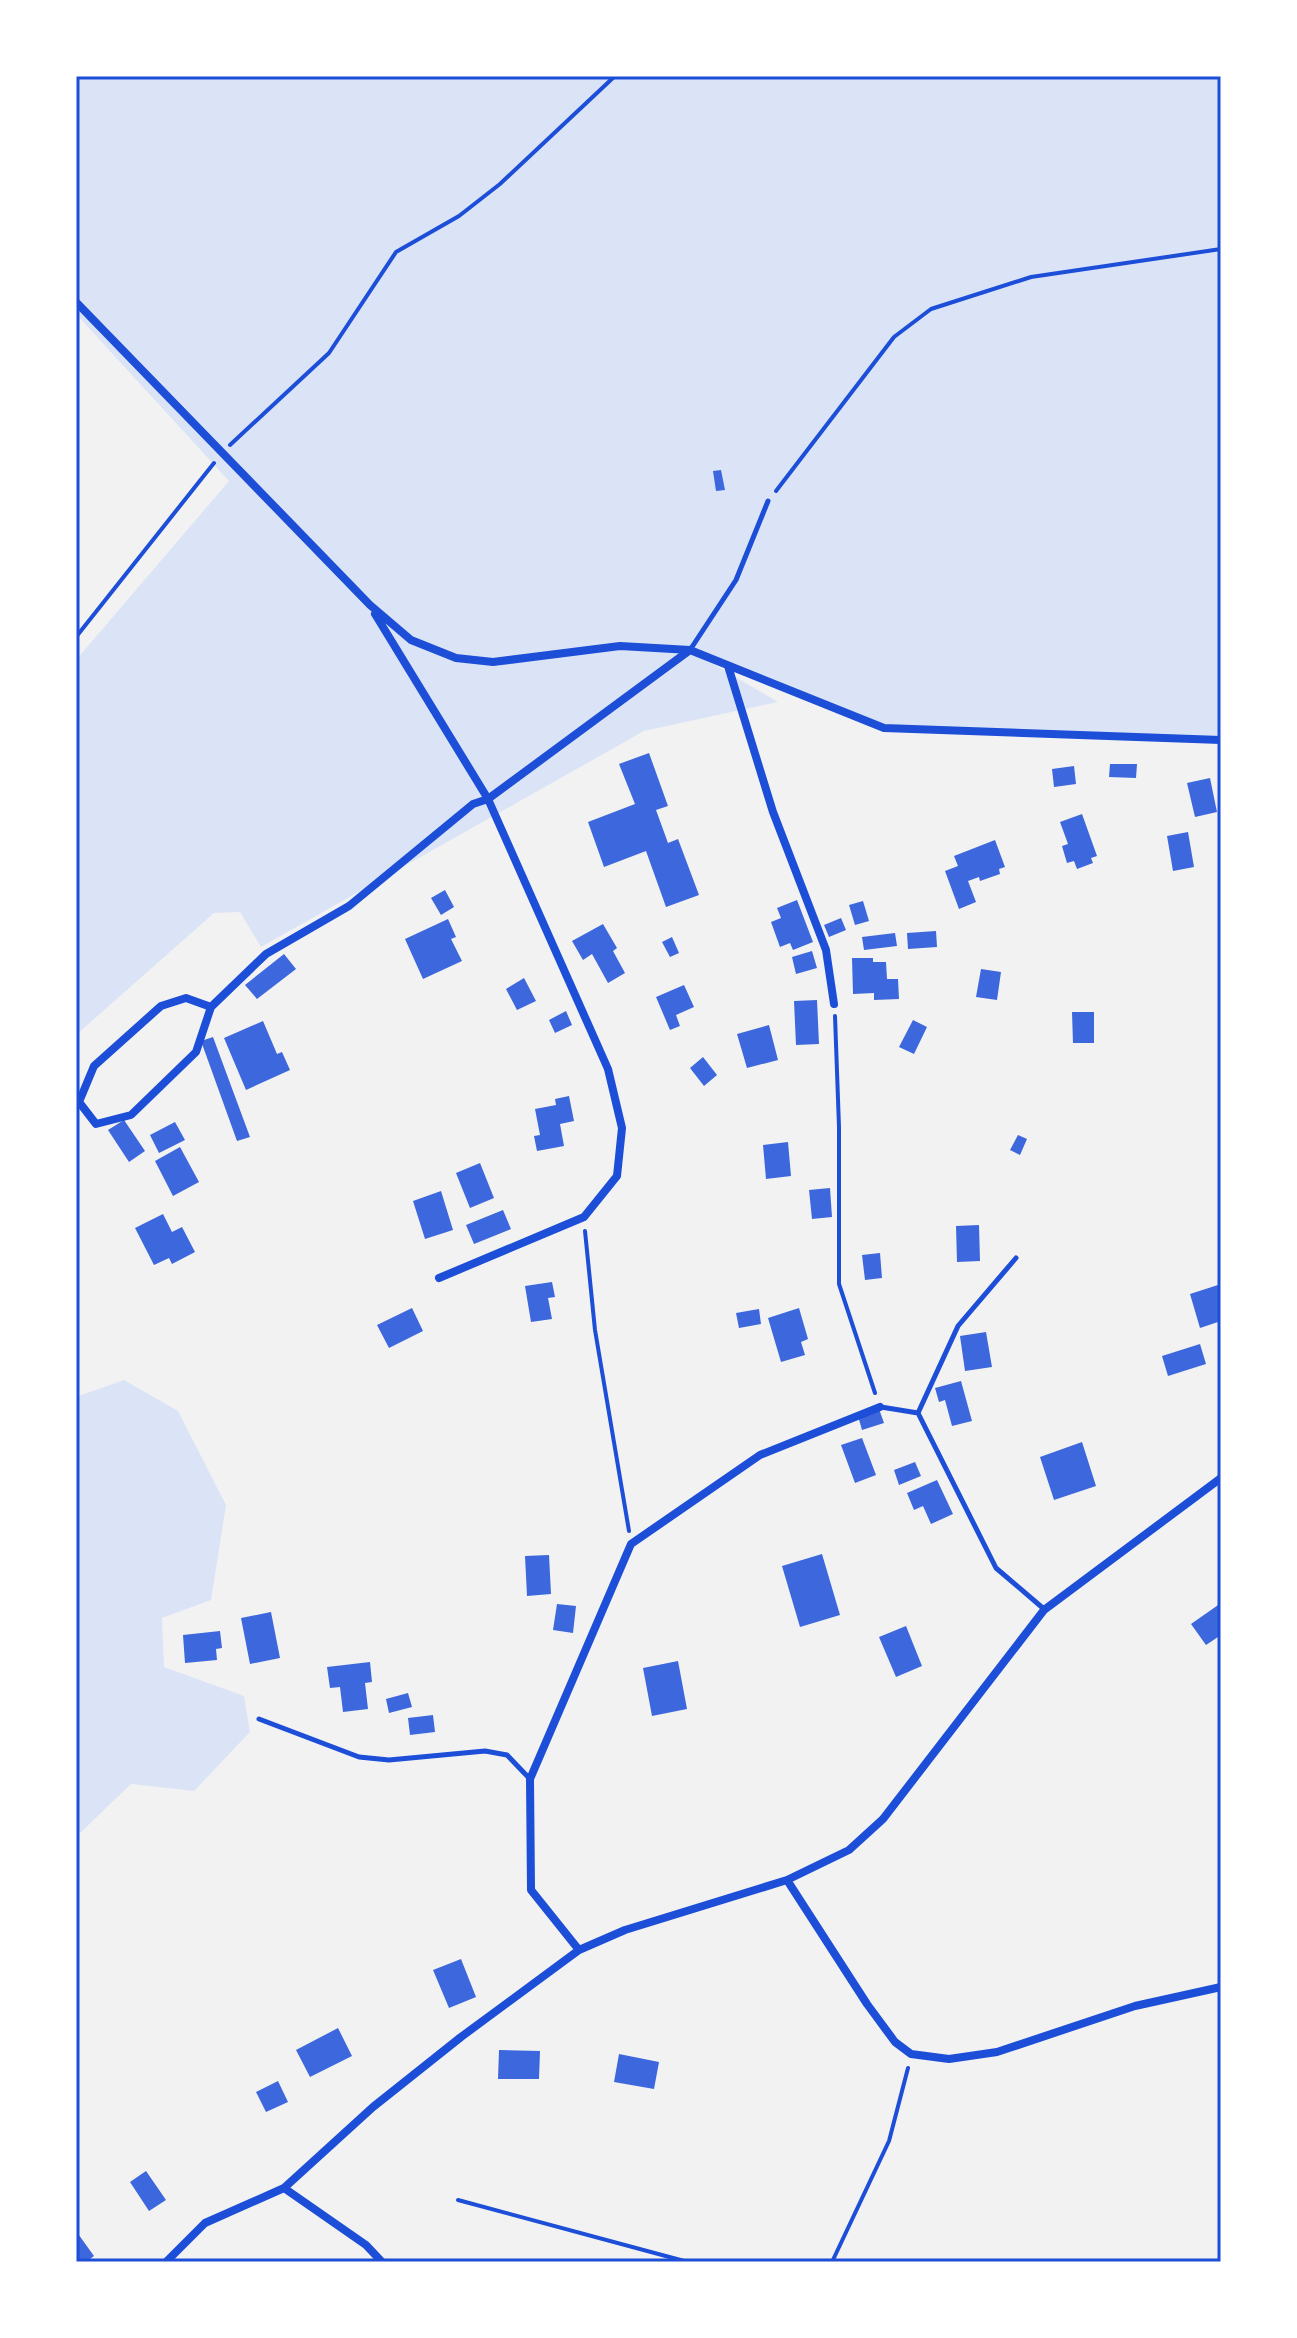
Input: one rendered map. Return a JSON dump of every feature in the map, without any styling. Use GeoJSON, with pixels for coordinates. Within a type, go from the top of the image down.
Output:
{"type":"FeatureCollection","features":[{"type":"Feature","properties":{"kind":"street"},"geometry":{"type":"LineString","coordinates":[[76,302],[370,605],[411,640],[456,658],[493,662],[620,646],[690,650],[884,728],[1221,740]]}},
{"type":"Feature","properties":{"kind":"street"},"geometry":{"type":"LineString","coordinates":[[370,605],[488,799],[608,1069],[622,1128],[617,1176],[584,1217],[439,1278]]}},
{"type":"Feature","properties":{"kind":"street"},"geometry":{"type":"LineString","coordinates":[[211,1007],[186,998],[161,1006],[94,1066],[79,1102],[96,1124],[131,1115],[196,1052],[211,1007],[266,954],[349,906],[473,804],[488,799],[690,650]]}},
{"type":"Feature","properties":{"kind":"street"},"geometry":{"type":"LineString","coordinates":[[728,666],[773,812],[826,950],[834,1004]]}},
{"type":"Feature","properties":{"kind":"street"},"geometry":{"type":"LineString","coordinates":[[579,1950],[531,1890],[530,1779],[631,1544],[760,1455],[880,1407]]}},
{"type":"Feature","properties":{"kind":"street"},"geometry":{"type":"LineString","coordinates":[[166,2262],[205,2223],[284,2188],[373,2107],[579,1950],[625,1930],[787,1880],[849,1850],[883,1819],[1044,1610],[1221,1478]]}},
{"type":"Feature","properties":{"kind":"street"},"geometry":{"type":"LineString","coordinates":[[787,1880],[867,2004],[895,2042],[911,2054],[949,2059],[997,2052],[1135,2006],[1221,1987]]}},
{"type":"Feature","properties":{"kind":"street"},"geometry":{"type":"LineString","coordinates":[[284,2188],[366,2245],[382,2262]]}},
{"type":"Feature","properties":{"kind":"lane"},"geometry":{"type":"LineString","coordinates":[[690,650],[736,580],[768,501]]}},
{"type":"Feature","properties":{"kind":"lane"},"geometry":{"type":"LineString","coordinates":[[918,1413],[958,1326],[1016,1258]]}},
{"type":"Feature","properties":{"kind":"lane"},"geometry":{"type":"LineString","coordinates":[[880,1407],[918,1413]]}},
{"type":"Feature","properties":{"kind":"lane"},"geometry":{"type":"LineString","coordinates":[[918,1413],[996,1568],[1044,1610]]}},
{"type":"Feature","properties":{"kind":"lane"},"geometry":{"type":"LineString","coordinates":[[259,1719],[359,1757],[389,1760],[485,1751],[507,1755],[530,1779]]}},
{"type":"Feature","properties":{"kind":"path"},"geometry":{"type":"LineString","coordinates":[[76,637],[222,452],[329,353],[396,252],[459,216],[500,184],[615,76]]}},
{"type":"Feature","properties":{"kind":"path"},"geometry":{"type":"LineString","coordinates":[[768,501],[894,337],[931,309],[1031,277],[1221,249]]}},
{"type":"Feature","properties":{"kind":"path"},"geometry":{"type":"LineString","coordinates":[[834,1004],[839,1127],[839,1284],[880,1407]]}},
{"type":"Feature","properties":{"kind":"path"},"geometry":{"type":"LineString","coordinates":[[584,1217],[595,1330],[631,1544]]}},
{"type":"Feature","properties":{"kind":"path"},"geometry":{"type":"LineString","coordinates":[[832,2262],[889,2141],[911,2054]]}},
{"type":"Feature","properties":{"kind":"path"},"geometry":{"type":"LineString","coordinates":[[458,2200],[688,2262]]}},
{"type":"Feature","properties":{"kind":"shaded area"},"geometry":{"type":"Polygon","coordinates":[[[76,76],[1221,76],[1221,740],[884,728],[698,655],[778,702],[644,731],[261,947],[240,912],[214,913],[76,1035],[76,660],[229,481],[76,314],[76,76]]]}},
{"type":"Feature","properties":{"kind":"shaded area"},"geometry":{"type":"Polygon","coordinates":[[[124,1380],[178,1411],[226,1505],[211,1600],[162,1618],[164,1667],[244,1696],[250,1732],[194,1791],[131,1784],[76,1837],[76,1397],[124,1380]]]}},
{"type":"Feature","properties":{"kind":"building"},"geometry":{"type":"Polygon","coordinates":[[[721,470],[725,490],[716,491],[713,471],[721,470]]]}},
{"type":"Feature","properties":{"kind":"building"},"geometry":{"type":"Polygon","coordinates":[[[649,753],[668,806],[656,810],[668,843],[678,839],[699,895],[666,907],[646,851],[604,867],[588,822],[635,804],[619,764],[649,753]]]}},
{"type":"Feature","properties":{"kind":"building"},"geometry":{"type":"Polygon","coordinates":[[[1110,764],[1137,764],[1136,778],[1109,777],[1110,764]]]}},
{"type":"Feature","properties":{"kind":"building"},"geometry":{"type":"Polygon","coordinates":[[[1074,766],[1076,784],[1054,787],[1052,769],[1074,766]]]}},
{"type":"Feature","properties":{"kind":"building"},"geometry":{"type":"Polygon","coordinates":[[[1210,778],[1217,812],[1195,817],[1187,783],[1210,778]]]}},
{"type":"Feature","properties":{"kind":"building"},"geometry":{"type":"Polygon","coordinates":[[[1082,814],[1097,856],[1091,858],[1093,863],[1077,869],[1074,861],[1067,863],[1062,846],[1068,844],[1060,822],[1082,814]]]}},
{"type":"Feature","properties":{"kind":"building"},"geometry":{"type":"Polygon","coordinates":[[[1188,832],[1194,867],[1173,871],[1167,836],[1188,832]]]}},
{"type":"Feature","properties":{"kind":"building"},"geometry":{"type":"Polygon","coordinates":[[[995,840],[1005,867],[999,869],[1000,874],[980,881],[979,877],[968,881],[976,902],[959,909],[945,871],[958,866],[954,856],[995,840]]]}},
{"type":"Feature","properties":{"kind":"building"},"geometry":{"type":"Polygon","coordinates":[[[445,890],[454,907],[441,915],[431,898],[445,890]]]}},
{"type":"Feature","properties":{"kind":"building"},"geometry":{"type":"Polygon","coordinates":[[[797,900],[813,942],[793,950],[790,943],[780,947],[771,922],[781,918],[777,908],[797,900]]]}},
{"type":"Feature","properties":{"kind":"building"},"geometry":{"type":"Polygon","coordinates":[[[863,901],[869,921],[855,925],[849,905],[863,901]]]}},
{"type":"Feature","properties":{"kind":"building"},"geometry":{"type":"Polygon","coordinates":[[[841,918],[846,930],[829,937],[824,925],[841,918]]]}},
{"type":"Feature","properties":{"kind":"building"},"geometry":{"type":"Polygon","coordinates":[[[448,919],[456,937],[451,939],[462,961],[423,979],[405,939],[448,919]]]}},
{"type":"Feature","properties":{"kind":"building"},"geometry":{"type":"Polygon","coordinates":[[[603,924],[617,948],[613,951],[625,973],[608,983],[592,954],[583,960],[572,941],[603,924]]]}},
{"type":"Feature","properties":{"kind":"building"},"geometry":{"type":"Polygon","coordinates":[[[936,931],[937,947],[908,949],[907,933],[936,931]]]}},
{"type":"Feature","properties":{"kind":"building"},"geometry":{"type":"Polygon","coordinates":[[[895,933],[897,946],[864,950],[862,937],[895,933]]]}},
{"type":"Feature","properties":{"kind":"building"},"geometry":{"type":"Polygon","coordinates":[[[672,937],[679,953],[670,957],[662,942],[672,937]]]}},
{"type":"Feature","properties":{"kind":"building"},"geometry":{"type":"Polygon","coordinates":[[[812,951],[817,968],[796,974],[792,957],[812,951]]]}},
{"type":"Feature","properties":{"kind":"building"},"geometry":{"type":"Polygon","coordinates":[[[284,954],[296,969],[257,999],[245,985],[284,954]]]}},
{"type":"Feature","properties":{"kind":"building"},"geometry":{"type":"Polygon","coordinates":[[[852,958],[873,958],[873,962],[886,962],[887,979],[898,979],[899,999],[874,1000],[874,993],[853,994],[852,958]]]}},
{"type":"Feature","properties":{"kind":"building"},"geometry":{"type":"Polygon","coordinates":[[[981,969],[1001,972],[997,1000],[976,997],[981,969]]]}},
{"type":"Feature","properties":{"kind":"building"},"geometry":{"type":"Polygon","coordinates":[[[524,978],[536,1001],[517,1010],[506,989],[524,978]]]}},
{"type":"Feature","properties":{"kind":"building"},"geometry":{"type":"Polygon","coordinates":[[[684,985],[694,1007],[676,1015],[680,1026],[670,1030],[656,997],[684,985]]]}},
{"type":"Feature","properties":{"kind":"building"},"geometry":{"type":"Polygon","coordinates":[[[817,1000],[819,1044],[796,1045],[794,1001],[817,1000]]]}},
{"type":"Feature","properties":{"kind":"building"},"geometry":{"type":"Polygon","coordinates":[[[566,1011],[572,1025],[555,1033],[549,1020],[566,1011]]]}},
{"type":"Feature","properties":{"kind":"building"},"geometry":{"type":"Polygon","coordinates":[[[1072,1012],[1094,1012],[1094,1043],[1073,1043],[1072,1012]]]}},
{"type":"Feature","properties":{"kind":"building"},"geometry":{"type":"Polygon","coordinates":[[[913,1020],[927,1027],[914,1054],[899,1047],[913,1020]]]}},
{"type":"Feature","properties":{"kind":"building"},"geometry":{"type":"Polygon","coordinates":[[[263,1021],[277,1054],[282,1052],[290,1070],[246,1090],[224,1038],[263,1021]]]}},
{"type":"Feature","properties":{"kind":"building"},"geometry":{"type":"Polygon","coordinates":[[[769,1025],[778,1060],[747,1068],[737,1034],[769,1025]]]}},
{"type":"Feature","properties":{"kind":"building"},"geometry":{"type":"Polygon","coordinates":[[[213,1037],[250,1137],[237,1141],[201,1041],[213,1037]]]}},
{"type":"Feature","properties":{"kind":"building"},"geometry":{"type":"Polygon","coordinates":[[[703,1057],[717,1075],[704,1086],[690,1068],[703,1057]]]}},
{"type":"Feature","properties":{"kind":"building"},"geometry":{"type":"Polygon","coordinates":[[[569,1096],[574,1121],[560,1124],[564,1146],[537,1151],[534,1136],[540,1135],[535,1109],[556,1105],[555,1099],[569,1096]]]}},
{"type":"Feature","properties":{"kind":"building"},"geometry":{"type":"Polygon","coordinates":[[[124,1120],[145,1151],[129,1162],[108,1130],[124,1120]]]}},
{"type":"Feature","properties":{"kind":"building"},"geometry":{"type":"Polygon","coordinates":[[[175,1122],[185,1140],[159,1153],[150,1135],[175,1122]]]}},
{"type":"Feature","properties":{"kind":"building"},"geometry":{"type":"Polygon","coordinates":[[[1018,1135],[1027,1139],[1020,1155],[1010,1150],[1018,1135]]]}},
{"type":"Feature","properties":{"kind":"building"},"geometry":{"type":"Polygon","coordinates":[[[788,1142],[791,1176],[766,1179],[763,1145],[788,1142]]]}},
{"type":"Feature","properties":{"kind":"building"},"geometry":{"type":"Polygon","coordinates":[[[180,1147],[199,1182],[173,1196],[155,1161],[180,1147]]]}},
{"type":"Feature","properties":{"kind":"building"},"geometry":{"type":"Polygon","coordinates":[[[480,1163],[494,1198],[470,1208],[456,1173],[480,1163]]]}},
{"type":"Feature","properties":{"kind":"building"},"geometry":{"type":"Polygon","coordinates":[[[830,1188],[832,1217],[812,1219],[809,1190],[830,1188]]]}},
{"type":"Feature","properties":{"kind":"building"},"geometry":{"type":"Polygon","coordinates":[[[441,1191],[453,1230],[425,1239],[413,1201],[441,1191]]]}},
{"type":"Feature","properties":{"kind":"building"},"geometry":{"type":"Polygon","coordinates":[[[503,1210],[511,1229],[474,1244],[466,1225],[503,1210]]]}},
{"type":"Feature","properties":{"kind":"building"},"geometry":{"type":"Polygon","coordinates":[[[163,1214],[172,1232],[182,1227],[195,1252],[172,1264],[169,1258],[154,1265],[135,1228],[163,1214]]]}},
{"type":"Feature","properties":{"kind":"building"},"geometry":{"type":"Polygon","coordinates":[[[979,1225],[980,1261],[957,1262],[956,1226],[979,1225]]]}},
{"type":"Feature","properties":{"kind":"building"},"geometry":{"type":"Polygon","coordinates":[[[880,1253],[882,1278],[865,1280],[862,1255],[880,1253]]]}},
{"type":"Feature","properties":{"kind":"building"},"geometry":{"type":"Polygon","coordinates":[[[552,1282],[555,1297],[548,1298],[552,1319],[531,1322],[525,1286],[552,1282]]]}},
{"type":"Feature","properties":{"kind":"building"},"geometry":{"type":"Polygon","coordinates":[[[1221,1284],[1221,1321],[1200,1328],[1190,1294],[1221,1284]]]}},
{"type":"Feature","properties":{"kind":"building"},"geometry":{"type":"Polygon","coordinates":[[[412,1308],[423,1331],[389,1348],[377,1325],[412,1308]]]}},
{"type":"Feature","properties":{"kind":"building"},"geometry":{"type":"Polygon","coordinates":[[[799,1308],[808,1339],[801,1342],[805,1355],[781,1362],[768,1318],[799,1308]]]}},
{"type":"Feature","properties":{"kind":"building"},"geometry":{"type":"Polygon","coordinates":[[[759,1309],[761,1324],[739,1328],[736,1313],[759,1309]]]}},
{"type":"Feature","properties":{"kind":"building"},"geometry":{"type":"Polygon","coordinates":[[[986,1332],[992,1367],[965,1371],[960,1336],[986,1332]]]}},
{"type":"Feature","properties":{"kind":"building"},"geometry":{"type":"Polygon","coordinates":[[[1200,1344],[1206,1364],[1168,1376],[1162,1356],[1200,1344]]]}},
{"type":"Feature","properties":{"kind":"building"},"geometry":{"type":"Polygon","coordinates":[[[961,1381],[972,1421],[952,1426],[945,1400],[939,1402],[935,1388],[961,1381]]]}},
{"type":"Feature","properties":{"kind":"building"},"geometry":{"type":"Polygon","coordinates":[[[879,1409],[884,1423],[862,1430],[858,1416],[879,1409]]]}},
{"type":"Feature","properties":{"kind":"building"},"geometry":{"type":"Polygon","coordinates":[[[862,1438],[876,1475],[855,1483],[841,1445],[862,1438]]]}},
{"type":"Feature","properties":{"kind":"building"},"geometry":{"type":"Polygon","coordinates":[[[1082,1442],[1096,1486],[1054,1500],[1040,1457],[1082,1442]]]}},
{"type":"Feature","properties":{"kind":"building"},"geometry":{"type":"Polygon","coordinates":[[[915,1462],[921,1476],[899,1485],[894,1470],[915,1462]]]}},
{"type":"Feature","properties":{"kind":"building"},"geometry":{"type":"Polygon","coordinates":[[[937,1480],[953,1514],[931,1524],[923,1506],[914,1510],[907,1493],[937,1480]]]}},
{"type":"Feature","properties":{"kind":"building"},"geometry":{"type":"Polygon","coordinates":[[[822,1554],[840,1615],[800,1627],[782,1566],[822,1554]]]}},
{"type":"Feature","properties":{"kind":"building"},"geometry":{"type":"Polygon","coordinates":[[[549,1555],[551,1594],[527,1596],[525,1556],[549,1555]]]}},
{"type":"Feature","properties":{"kind":"building"},"geometry":{"type":"Polygon","coordinates":[[[1221,1603],[1221,1635],[1206,1645],[1191,1624],[1221,1603]]]}},
{"type":"Feature","properties":{"kind":"building"},"geometry":{"type":"Polygon","coordinates":[[[557,1604],[576,1606],[573,1633],[553,1630],[557,1604]]]}},
{"type":"Feature","properties":{"kind":"building"},"geometry":{"type":"Polygon","coordinates":[[[271,1612],[280,1658],[250,1664],[241,1618],[271,1612]]]}},
{"type":"Feature","properties":{"kind":"building"},"geometry":{"type":"Polygon","coordinates":[[[906,1626],[922,1666],[896,1677],[879,1637],[906,1626]]]}},
{"type":"Feature","properties":{"kind":"building"},"geometry":{"type":"Polygon","coordinates":[[[220,1631],[222,1648],[216,1649],[217,1660],[185,1663],[183,1635],[220,1631]]]}},
{"type":"Feature","properties":{"kind":"building"},"geometry":{"type":"Polygon","coordinates":[[[678,1661],[687,1709],[652,1716],[643,1668],[678,1661]]]}},
{"type":"Feature","properties":{"kind":"building"},"geometry":{"type":"Polygon","coordinates":[[[370,1662],[372,1682],[365,1683],[368,1709],[343,1712],[340,1687],[330,1688],[327,1667],[370,1662]]]}},
{"type":"Feature","properties":{"kind":"building"},"geometry":{"type":"Polygon","coordinates":[[[408,1693],[412,1707],[389,1713],[386,1699],[408,1693]]]}},
{"type":"Feature","properties":{"kind":"building"},"geometry":{"type":"Polygon","coordinates":[[[433,1715],[435,1732],[410,1735],[408,1718],[433,1715]]]}},
{"type":"Feature","properties":{"kind":"building"},"geometry":{"type":"Polygon","coordinates":[[[461,1959],[476,1997],[449,2008],[433,1970],[461,1959]]]}},
{"type":"Feature","properties":{"kind":"building"},"geometry":{"type":"Polygon","coordinates":[[[338,2028],[352,2056],[310,2077],[296,2050],[338,2028]]]}},
{"type":"Feature","properties":{"kind":"building"},"geometry":{"type":"Polygon","coordinates":[[[499,2050],[540,2051],[539,2079],[498,2079],[499,2050]]]}},
{"type":"Feature","properties":{"kind":"building"},"geometry":{"type":"Polygon","coordinates":[[[619,2054],[659,2062],[654,2089],[614,2082],[619,2054]]]}},
{"type":"Feature","properties":{"kind":"building"},"geometry":{"type":"Polygon","coordinates":[[[278,2081],[288,2102],[266,2112],[256,2092],[278,2081]]]}},
{"type":"Feature","properties":{"kind":"building"},"geometry":{"type":"Polygon","coordinates":[[[146,2171],[166,2200],[149,2211],[130,2182],[146,2171]]]}},
{"type":"Feature","properties":{"kind":"building"},"geometry":{"type":"Polygon","coordinates":[[[76,2231],[94,2256],[86,2262],[76,2262],[76,2231]]]}}]}
